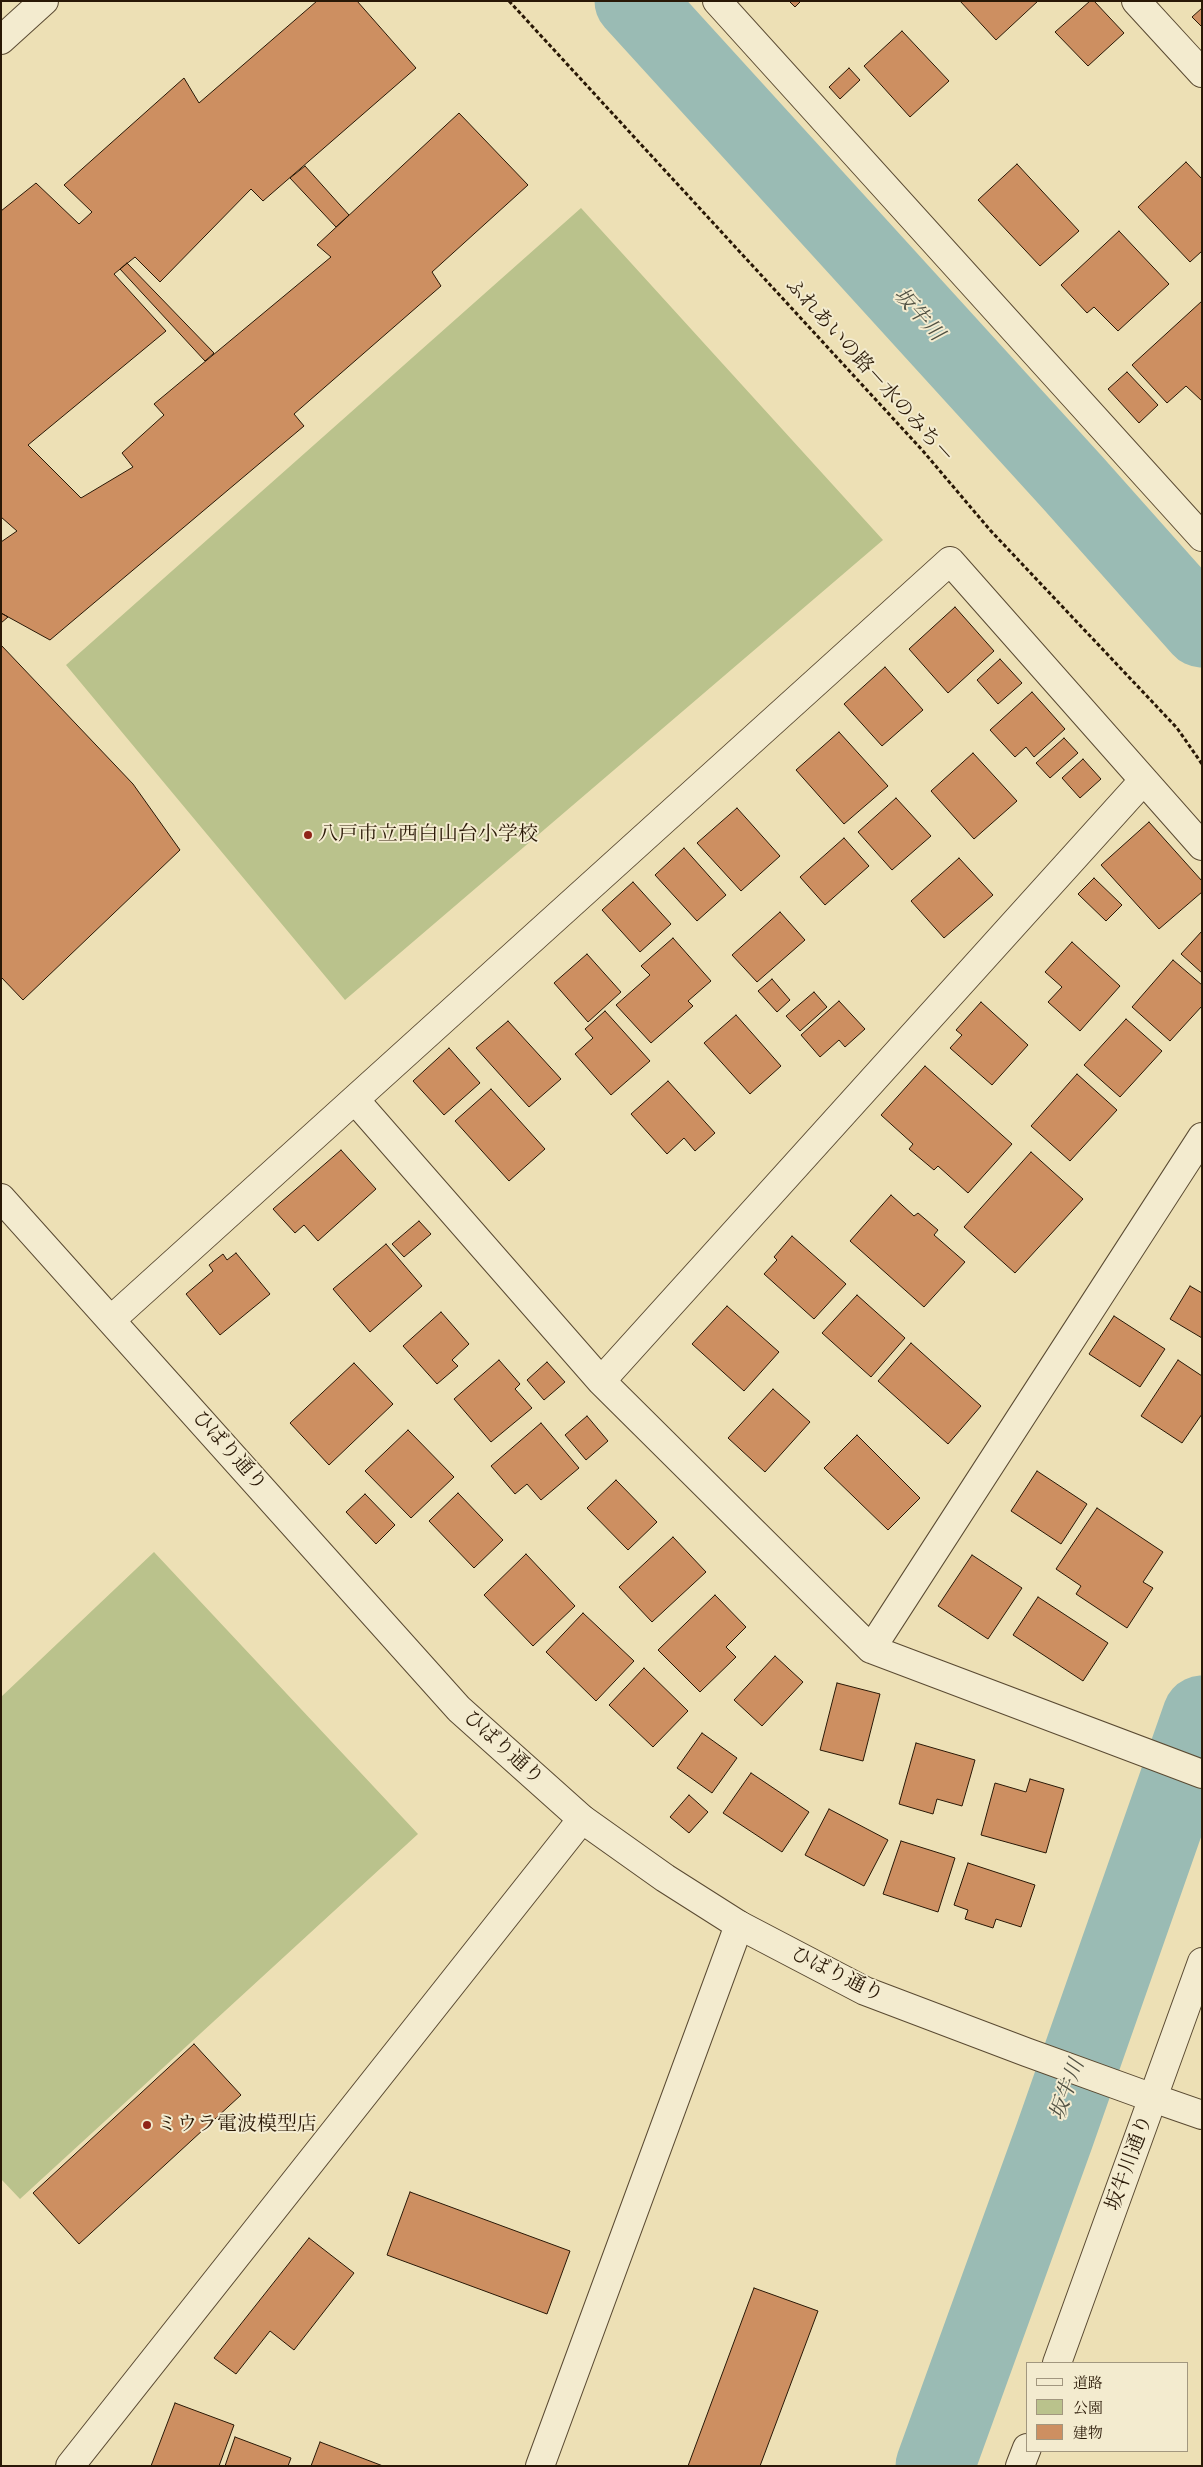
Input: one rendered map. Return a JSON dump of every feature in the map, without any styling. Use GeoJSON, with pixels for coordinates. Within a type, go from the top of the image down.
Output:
{"type":"FeatureCollection","features":[{"type":"Feature","properties":{"kind":"street"},"geometry":{"type":"LineString","coordinates":[[1,40],[44,1]]}},
{"type":"Feature","properties":{"kind":"street"},"geometry":{"type":"LineString","coordinates":[[717,1],[1202,537]]}},
{"type":"Feature","properties":{"kind":"street"},"geometry":{"type":"LineString","coordinates":[[1136,1],[1202,73]]}},
{"type":"Feature","properties":{"kind":"street"},"geometry":{"type":"LineString","coordinates":[[112,1319],[950,561],[1202,846]]}},
{"type":"Feature","properties":{"kind":"street"},"geometry":{"type":"LineString","coordinates":[[601,1381],[1143,781]]}},
{"type":"Feature","properties":{"kind":"street"},"geometry":{"type":"LineString","coordinates":[[355,1100],[601,1381],[871,1649],[1202,1774]]}},
{"type":"Feature","properties":{"kind":"street"},"geometry":{"type":"LineString","coordinates":[[871,1649],[1202,1137]]}},
{"type":"Feature","properties":{"kind":"street","name":"ひばり通り"},"geometry":{"type":"LineString","coordinates":[[1,1198],[112,1319],[459,1709],[582,1819],[665,1878],[738,1925],[865,1991],[1026,2052],[1202,2115]]}},
{"type":"Feature","properties":{"kind":"street"},"geometry":{"type":"LineString","coordinates":[[70,2466],[582,1819]]}},
{"type":"Feature","properties":{"kind":"street"},"geometry":{"type":"LineString","coordinates":[[540,2466],[738,1925]]}},
{"type":"Feature","properties":{"kind":"street","name":"坂牛川通り"},"geometry":{"type":"LineString","coordinates":[[1057,2362],[1202,1962]]}},
{"type":"Feature","properties":{"kind":"street"},"geometry":{"type":"LineString","coordinates":[[1020,2466],[1026,2451]]}},
{"type":"Feature","properties":{"kind":"path","name":"ふれあいの路－水のみち－"},"geometry":{"type":"LineString","coordinates":[[509,1],[909,437],[990,530],[1177,728],[1202,764]]}},
{"type":"Feature","properties":{"kind":"green space"},"geometry":{"type":"Polygon","coordinates":[[[581,208],[883,540],[345,1000],[66,665],[581,208]]]}},
{"type":"Feature","properties":{"kind":"green space"},"geometry":{"type":"Polygon","coordinates":[[[154,1552],[418,1834],[20,2199],[1,2179],[1,1697],[154,1552]]]}},
{"type":"Feature","properties":{"kind":"building"},"geometry":{"type":"Polygon","coordinates":[[[317,1],[357,1],[416,68],[263,201],[251,189],[160,282],[135,257],[114,274],[166,331],[28,445],[81,498],[133,467],[122,453],[164,415],[154,404],[331,257],[317,245],[459,113],[528,185],[432,272],[441,286],[294,414],[304,426],[50,640],[1,613],[1,542],[17,531],[1,517],[1,211],[36,183],[79,224],[92,212],[64,185],[184,78],[199,103],[317,1]]]}},
{"type":"Feature","properties":{"kind":"building"},"geometry":{"type":"Polygon","coordinates":[[[789,1],[801,1],[795,7],[789,1]]]}},
{"type":"Feature","properties":{"kind":"building"},"geometry":{"type":"Polygon","coordinates":[[[960,1],[1038,1],[996,40],[960,1]]]}},
{"type":"Feature","properties":{"kind":"building"},"geometry":{"type":"Polygon","coordinates":[[[1090,1],[1094,1],[1124,33],[1088,66],[1055,32],[1090,1]]]}},
{"type":"Feature","properties":{"kind":"building"},"geometry":{"type":"Polygon","coordinates":[[[1202,8],[1202,27],[1192,17],[1202,8]]]}},
{"type":"Feature","properties":{"kind":"building"},"geometry":{"type":"Polygon","coordinates":[[[902,31],[949,81],[910,117],[864,66],[902,31]]]}},
{"type":"Feature","properties":{"kind":"building"},"geometry":{"type":"Polygon","coordinates":[[[849,68],[860,80],[840,99],[829,87],[849,68]]]}},
{"type":"Feature","properties":{"kind":"building"},"geometry":{"type":"Polygon","coordinates":[[[1186,162],[1202,179],[1202,251],[1190,262],[1138,207],[1186,162]]]}},
{"type":"Feature","properties":{"kind":"building"},"geometry":{"type":"Polygon","coordinates":[[[1017,164],[1079,231],[1040,266],[978,200],[1017,164]]]}},
{"type":"Feature","properties":{"kind":"building"},"geometry":{"type":"Polygon","coordinates":[[[305,166],[349,215],[336,227],[290,178],[305,166]]]}},
{"type":"Feature","properties":{"kind":"building"},"geometry":{"type":"Polygon","coordinates":[[[1119,231],[1169,284],[1118,331],[1094,307],[1087,313],[1061,285],[1119,231]]]}},
{"type":"Feature","properties":{"kind":"building"},"geometry":{"type":"Polygon","coordinates":[[[127,263],[214,353],[205,361],[120,269],[127,263]]]}},
{"type":"Feature","properties":{"kind":"building"},"geometry":{"type":"Polygon","coordinates":[[[1202,301],[1202,401],[1186,386],[1167,403],[1132,365],[1202,301]]]}},
{"type":"Feature","properties":{"kind":"building"},"geometry":{"type":"Polygon","coordinates":[[[1127,372],[1158,405],[1139,423],[1108,389],[1127,372]]]}},
{"type":"Feature","properties":{"kind":"building"},"geometry":{"type":"Polygon","coordinates":[[[955,607],[994,651],[948,693],[909,649],[955,607]]]}},
{"type":"Feature","properties":{"kind":"building"},"geometry":{"type":"Polygon","coordinates":[[[1,613],[8,617],[1,623],[1,613]]]}},
{"type":"Feature","properties":{"kind":"building"},"geometry":{"type":"Polygon","coordinates":[[[1,645],[133,784],[180,850],[23,1000],[1,977],[1,645]]]}},
{"type":"Feature","properties":{"kind":"building"},"geometry":{"type":"Polygon","coordinates":[[[1000,659],[1022,683],[998,704],[977,680],[1000,659]]]}},
{"type":"Feature","properties":{"kind":"building"},"geometry":{"type":"Polygon","coordinates":[[[885,667],[923,710],[882,746],[844,704],[885,667]]]}},
{"type":"Feature","properties":{"kind":"building"},"geometry":{"type":"Polygon","coordinates":[[[1032,692],[1065,729],[1034,757],[1026,747],[1015,757],[990,730],[1032,692]]]}},
{"type":"Feature","properties":{"kind":"building"},"geometry":{"type":"Polygon","coordinates":[[[839,732],[888,786],[844,824],[796,770],[839,732]]]}},
{"type":"Feature","properties":{"kind":"building"},"geometry":{"type":"Polygon","coordinates":[[[1064,738],[1078,753],[1050,778],[1036,763],[1064,738]]]}},
{"type":"Feature","properties":{"kind":"building"},"geometry":{"type":"Polygon","coordinates":[[[973,753],[1017,801],[974,839],[931,791],[973,753]]]}},
{"type":"Feature","properties":{"kind":"building"},"geometry":{"type":"Polygon","coordinates":[[[1083,759],[1101,779],[1080,798],[1062,778],[1083,759]]]}},
{"type":"Feature","properties":{"kind":"building"},"geometry":{"type":"Polygon","coordinates":[[[896,798],[931,836],[892,870],[858,832],[896,798]]]}},
{"type":"Feature","properties":{"kind":"building"},"geometry":{"type":"Polygon","coordinates":[[[737,808],[780,856],[741,891],[697,843],[737,808]]]}},
{"type":"Feature","properties":{"kind":"building"},"geometry":{"type":"Polygon","coordinates":[[[1149,822],[1202,881],[1202,892],[1159,929],[1101,865],[1149,822]]]}},
{"type":"Feature","properties":{"kind":"building"},"geometry":{"type":"Polygon","coordinates":[[[844,838],[869,866],[825,905],[800,877],[844,838]]]}},
{"type":"Feature","properties":{"kind":"building"},"geometry":{"type":"Polygon","coordinates":[[[684,848],[726,895],[697,921],[655,875],[684,848]]]}},
{"type":"Feature","properties":{"kind":"building"},"geometry":{"type":"Polygon","coordinates":[[[959,858],[993,895],[944,938],[911,901],[959,858]]]}},
{"type":"Feature","properties":{"kind":"building"},"geometry":{"type":"Polygon","coordinates":[[[1094,878],[1122,905],[1106,921],[1078,894],[1094,878]]]}},
{"type":"Feature","properties":{"kind":"building"},"geometry":{"type":"Polygon","coordinates":[[[633,882],[671,924],[640,952],[602,910],[633,882]]]}},
{"type":"Feature","properties":{"kind":"building"},"geometry":{"type":"Polygon","coordinates":[[[780,912],[805,940],[757,982],[732,955],[780,912]]]}},
{"type":"Feature","properties":{"kind":"building"},"geometry":{"type":"Polygon","coordinates":[[[1202,931],[1202,973],[1181,954],[1202,931]]]}},
{"type":"Feature","properties":{"kind":"building"},"geometry":{"type":"Polygon","coordinates":[[[673,938],[711,981],[688,1001],[693,1006],[651,1043],[616,1005],[650,975],[641,966],[673,938]]]}},
{"type":"Feature","properties":{"kind":"building"},"geometry":{"type":"Polygon","coordinates":[[[1072,942],[1120,986],[1080,1031],[1048,1002],[1062,987],[1045,972],[1072,942]]]}},
{"type":"Feature","properties":{"kind":"building"},"geometry":{"type":"Polygon","coordinates":[[[587,954],[621,992],[588,1022],[554,983],[587,954]]]}},
{"type":"Feature","properties":{"kind":"building"},"geometry":{"type":"Polygon","coordinates":[[[1173,960],[1202,985],[1202,1006],[1170,1041],[1132,1007],[1173,960]]]}},
{"type":"Feature","properties":{"kind":"building"},"geometry":{"type":"Polygon","coordinates":[[[772,979],[790,1000],[777,1012],[758,991],[772,979]]]}},
{"type":"Feature","properties":{"kind":"building"},"geometry":{"type":"Polygon","coordinates":[[[814,992],[827,1007],[800,1031],[786,1016],[814,992]]]}},
{"type":"Feature","properties":{"kind":"building"},"geometry":{"type":"Polygon","coordinates":[[[839,1001],[865,1029],[845,1047],[839,1040],[820,1057],[801,1035],[839,1001]]]}},
{"type":"Feature","properties":{"kind":"building"},"geometry":{"type":"Polygon","coordinates":[[[981,1002],[1028,1045],[992,1085],[950,1048],[962,1035],[956,1030],[981,1002]]]}},
{"type":"Feature","properties":{"kind":"building"},"geometry":{"type":"Polygon","coordinates":[[[605,1011],[650,1061],[611,1095],[575,1054],[593,1038],[585,1029],[605,1011]]]}},
{"type":"Feature","properties":{"kind":"building"},"geometry":{"type":"Polygon","coordinates":[[[736,1015],[781,1066],[750,1094],[704,1043],[736,1015]]]}},
{"type":"Feature","properties":{"kind":"building"},"geometry":{"type":"Polygon","coordinates":[[[1126,1019],[1162,1051],[1120,1097],[1084,1065],[1126,1019]]]}},
{"type":"Feature","properties":{"kind":"building"},"geometry":{"type":"Polygon","coordinates":[[[508,1021],[561,1079],[529,1107],[476,1048],[508,1021]]]}},
{"type":"Feature","properties":{"kind":"building"},"geometry":{"type":"Polygon","coordinates":[[[449,1048],[480,1083],[444,1115],[413,1081],[449,1048]]]}},
{"type":"Feature","properties":{"kind":"building"},"geometry":{"type":"Polygon","coordinates":[[[925,1066],[1012,1144],[968,1193],[938,1166],[934,1170],[909,1149],[913,1144],[881,1115],[925,1066]]]}},
{"type":"Feature","properties":{"kind":"building"},"geometry":{"type":"Polygon","coordinates":[[[1077,1074],[1117,1110],[1070,1161],[1031,1126],[1077,1074]]]}},
{"type":"Feature","properties":{"kind":"building"},"geometry":{"type":"Polygon","coordinates":[[[668,1081],[715,1133],[695,1151],[684,1138],[667,1154],[631,1114],[668,1081]]]}},
{"type":"Feature","properties":{"kind":"building"},"geometry":{"type":"Polygon","coordinates":[[[491,1089],[545,1149],[509,1181],[455,1121],[491,1089]]]}},
{"type":"Feature","properties":{"kind":"building"},"geometry":{"type":"Polygon","coordinates":[[[341,1150],[376,1189],[318,1241],[304,1225],[295,1233],[273,1209],[341,1150]]]}},
{"type":"Feature","properties":{"kind":"building"},"geometry":{"type":"Polygon","coordinates":[[[1031,1152],[1083,1199],[1015,1273],[964,1227],[1031,1152]]]}},
{"type":"Feature","properties":{"kind":"building"},"geometry":{"type":"Polygon","coordinates":[[[891,1195],[914,1216],[918,1213],[938,1230],[934,1235],[965,1262],[924,1307],[850,1241],[891,1195]]]}},
{"type":"Feature","properties":{"kind":"building"},"geometry":{"type":"Polygon","coordinates":[[[419,1221],[431,1234],[404,1257],[392,1244],[419,1221]]]}},
{"type":"Feature","properties":{"kind":"building"},"geometry":{"type":"Polygon","coordinates":[[[792,1236],[846,1284],[814,1319],[764,1274],[777,1260],[774,1257],[792,1236]]]}},
{"type":"Feature","properties":{"kind":"building"},"geometry":{"type":"Polygon","coordinates":[[[386,1244],[422,1286],[370,1332],[333,1289],[386,1244]]]}},
{"type":"Feature","properties":{"kind":"building"},"geometry":{"type":"Polygon","coordinates":[[[236,1253],[270,1294],[220,1335],[186,1294],[213,1271],[209,1265],[223,1254],[227,1260],[236,1253]]]}},
{"type":"Feature","properties":{"kind":"building"},"geometry":{"type":"Polygon","coordinates":[[[1190,1286],[1202,1293],[1202,1338],[1170,1319],[1190,1286]]]}},
{"type":"Feature","properties":{"kind":"building"},"geometry":{"type":"Polygon","coordinates":[[[857,1295],[905,1338],[871,1377],[822,1333],[857,1295]]]}},
{"type":"Feature","properties":{"kind":"building"},"geometry":{"type":"Polygon","coordinates":[[[727,1306],[779,1352],[744,1391],[692,1344],[727,1306]]]}},
{"type":"Feature","properties":{"kind":"building"},"geometry":{"type":"Polygon","coordinates":[[[441,1312],[469,1344],[452,1360],[458,1366],[437,1384],[403,1346],[441,1312]]]}},
{"type":"Feature","properties":{"kind":"building"},"geometry":{"type":"Polygon","coordinates":[[[1114,1316],[1165,1349],[1140,1387],[1089,1354],[1114,1316]]]}},
{"type":"Feature","properties":{"kind":"building"},"geometry":{"type":"Polygon","coordinates":[[[911,1343],[981,1406],[948,1444],[878,1381],[911,1343]]]}},
{"type":"Feature","properties":{"kind":"building"},"geometry":{"type":"Polygon","coordinates":[[[499,1360],[520,1384],[515,1389],[532,1408],[491,1442],[454,1399],[499,1360]]]}},
{"type":"Feature","properties":{"kind":"building"},"geometry":{"type":"Polygon","coordinates":[[[1178,1360],[1202,1376],[1202,1414],[1182,1443],[1141,1416],[1178,1360]]]}},
{"type":"Feature","properties":{"kind":"building"},"geometry":{"type":"Polygon","coordinates":[[[547,1362],[565,1382],[544,1400],[527,1380],[547,1362]]]}},
{"type":"Feature","properties":{"kind":"building"},"geometry":{"type":"Polygon","coordinates":[[[354,1363],[393,1404],[329,1465],[290,1423],[354,1363]]]}},
{"type":"Feature","properties":{"kind":"building"},"geometry":{"type":"Polygon","coordinates":[[[773,1389],[810,1422],[765,1472],[728,1438],[773,1389]]]}},
{"type":"Feature","properties":{"kind":"building"},"geometry":{"type":"Polygon","coordinates":[[[587,1416],[608,1441],[586,1460],[565,1435],[587,1416]]]}},
{"type":"Feature","properties":{"kind":"building"},"geometry":{"type":"Polygon","coordinates":[[[541,1423],[579,1468],[541,1500],[527,1484],[515,1494],[491,1466],[541,1423]]]}},
{"type":"Feature","properties":{"kind":"building"},"geometry":{"type":"Polygon","coordinates":[[[408,1430],[454,1477],[411,1518],[365,1471],[408,1430]]]}},
{"type":"Feature","properties":{"kind":"building"},"geometry":{"type":"Polygon","coordinates":[[[857,1435],[920,1498],[888,1530],[824,1468],[857,1435]]]}},
{"type":"Feature","properties":{"kind":"building"},"geometry":{"type":"Polygon","coordinates":[[[1037,1471],[1087,1504],[1061,1544],[1011,1511],[1037,1471]]]}},
{"type":"Feature","properties":{"kind":"building"},"geometry":{"type":"Polygon","coordinates":[[[616,1480],[657,1522],[628,1550],[587,1508],[616,1480]]]}},
{"type":"Feature","properties":{"kind":"building"},"geometry":{"type":"Polygon","coordinates":[[[458,1493],[503,1540],[474,1568],[429,1521],[458,1493]]]}},
{"type":"Feature","properties":{"kind":"building"},"geometry":{"type":"Polygon","coordinates":[[[365,1494],[395,1525],[376,1544],[346,1512],[365,1494]]]}},
{"type":"Feature","properties":{"kind":"building"},"geometry":{"type":"Polygon","coordinates":[[[1097,1508],[1163,1552],[1143,1582],[1153,1588],[1127,1628],[1076,1594],[1081,1586],[1056,1569],[1097,1508]]]}},
{"type":"Feature","properties":{"kind":"building"},"geometry":{"type":"Polygon","coordinates":[[[673,1537],[706,1572],[652,1622],[619,1587],[673,1537]]]}},
{"type":"Feature","properties":{"kind":"building"},"geometry":{"type":"Polygon","coordinates":[[[526,1554],[575,1606],[533,1646],[484,1595],[526,1554]]]}},
{"type":"Feature","properties":{"kind":"building"},"geometry":{"type":"Polygon","coordinates":[[[972,1555],[1022,1588],[988,1639],[938,1606],[972,1555]]]}},
{"type":"Feature","properties":{"kind":"building"},"geometry":{"type":"Polygon","coordinates":[[[715,1595],[746,1627],[726,1647],[736,1657],[700,1692],[658,1650],[715,1595]]]}},
{"type":"Feature","properties":{"kind":"building"},"geometry":{"type":"Polygon","coordinates":[[[1038,1597],[1108,1643],[1083,1681],[1013,1635],[1038,1597]]]}},
{"type":"Feature","properties":{"kind":"building"},"geometry":{"type":"Polygon","coordinates":[[[583,1613],[634,1661],[596,1701],[546,1652],[583,1613]]]}},
{"type":"Feature","properties":{"kind":"building"},"geometry":{"type":"Polygon","coordinates":[[[775,1656],[803,1682],[762,1726],[734,1700],[775,1656]]]}},
{"type":"Feature","properties":{"kind":"building"},"geometry":{"type":"Polygon","coordinates":[[[644,1668],[688,1711],[653,1747],[609,1705],[644,1668]]]}},
{"type":"Feature","properties":{"kind":"building"},"geometry":{"type":"Polygon","coordinates":[[[837,1683],[880,1694],[863,1761],[820,1750],[837,1683]]]}},
{"type":"Feature","properties":{"kind":"building"},"geometry":{"type":"Polygon","coordinates":[[[702,1733],[737,1758],[712,1793],[677,1768],[702,1733]]]}},
{"type":"Feature","properties":{"kind":"building"},"geometry":{"type":"Polygon","coordinates":[[[916,1743],[975,1760],[962,1806],[937,1799],[933,1814],[899,1804],[916,1743]]]}},
{"type":"Feature","properties":{"kind":"building"},"geometry":{"type":"Polygon","coordinates":[[[751,1773],[809,1812],[782,1852],[723,1813],[751,1773]]]}},
{"type":"Feature","properties":{"kind":"building"},"geometry":{"type":"Polygon","coordinates":[[[1030,1779],[1064,1789],[1046,1853],[981,1835],[995,1783],[1026,1792],[1030,1779]]]}},
{"type":"Feature","properties":{"kind":"building"},"geometry":{"type":"Polygon","coordinates":[[[689,1795],[708,1812],[689,1833],[670,1817],[689,1795]]]}},
{"type":"Feature","properties":{"kind":"building"},"geometry":{"type":"Polygon","coordinates":[[[829,1809],[888,1840],[864,1886],[805,1855],[829,1809]]]}},
{"type":"Feature","properties":{"kind":"building"},"geometry":{"type":"Polygon","coordinates":[[[901,1841],[955,1858],[938,1912],[883,1894],[901,1841]]]}},
{"type":"Feature","properties":{"kind":"building"},"geometry":{"type":"Polygon","coordinates":[[[968,1863],[1035,1885],[1021,1927],[996,1919],[993,1928],[965,1919],[968,1910],[954,1905],[968,1863]]]}},
{"type":"Feature","properties":{"kind":"building"},"geometry":{"type":"Polygon","coordinates":[[[194,2044],[241,2095],[79,2244],[33,2193],[194,2044]]]}},
{"type":"Feature","properties":{"kind":"building"},"geometry":{"type":"Polygon","coordinates":[[[410,2192],[570,2251],[547,2314],[387,2255],[410,2192]]]}},
{"type":"Feature","properties":{"kind":"building"},"geometry":{"type":"Polygon","coordinates":[[[309,2238],[354,2273],[294,2350],[270,2331],[236,2374],[214,2358],[309,2238]]]}},
{"type":"Feature","properties":{"kind":"building"},"geometry":{"type":"Polygon","coordinates":[[[754,2288],[818,2311],[760,2466],[688,2466],[754,2288]]]}},
{"type":"Feature","properties":{"kind":"building"},"geometry":{"type":"Polygon","coordinates":[[[175,2403],[234,2425],[219,2466],[151,2466],[175,2403]]]}},
{"type":"Feature","properties":{"kind":"building"},"geometry":{"type":"Polygon","coordinates":[[[235,2437],[291,2458],[288,2466],[225,2466],[235,2437]]]}},
{"type":"Feature","properties":{"kind":"building"},"geometry":{"type":"Polygon","coordinates":[[[320,2442],[383,2466],[311,2466],[320,2442]]]}},
{"type":"Feature","properties":{"kind":"waterway","name":"坂牛川"},"geometry":{"type":"LineString","coordinates":[[634,1],[1073,483],[1202,628]]}},
{"type":"Feature","properties":{"kind":"waterway","name":"坂牛川"},"geometry":{"type":"LineString","coordinates":[[935,2466],[1054,2137],[1202,1715]]}},
{"type":"Feature","properties":{"kind":"place","name":"八戸市立西白山台小学校"},"geometry":{"type":"Point","coordinates":[308,835]}},
{"type":"Feature","properties":{"kind":"place","name":"ミウラ電波模型店"},"geometry":{"type":"Point","coordinates":[147,2125]}}]}
